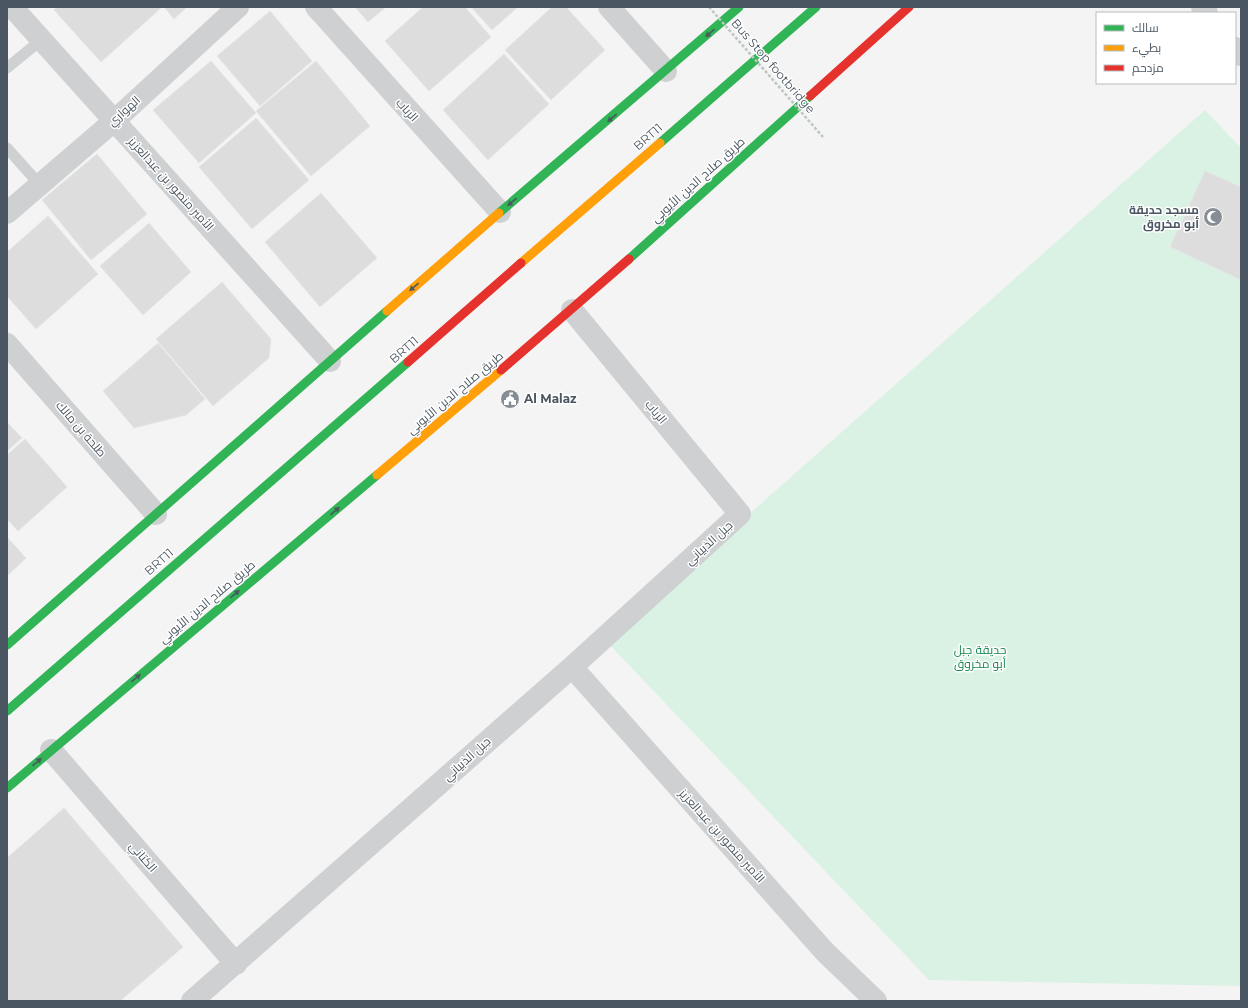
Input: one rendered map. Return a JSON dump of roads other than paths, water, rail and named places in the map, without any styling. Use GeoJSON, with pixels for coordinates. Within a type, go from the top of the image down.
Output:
{"type":"FeatureCollection","features":[{"type":"Feature","properties":{"kind":"main road"},"geometry":{"type":"LineString","coordinates":[[7,645],[500,212],[739,7]]}},
{"type":"Feature","properties":{"kind":"main road","name":"BRT11"},"geometry":{"type":"LineString","coordinates":[[7,711],[816,7]]}},
{"type":"Feature","properties":{"kind":"main road","name":"طريق صلاح الدين الأيوبي"},"geometry":{"type":"LineString","coordinates":[[7,788],[572,310],[909,7]]}},
{"type":"Feature","properties":{"kind":"street","name":"الأمير منصور بن عبدالعزيز"},"geometry":{"type":"LineString","coordinates":[[12,7],[330,361]]}},
{"type":"Feature","properties":{"kind":"street","name":"الهواري"},"geometry":{"type":"LineString","coordinates":[[7,213],[114,120],[238,7]]}},
{"type":"Feature","properties":{"kind":"street","name":"الرباب"},"geometry":{"type":"LineString","coordinates":[[316,7],[500,212]]}},
{"type":"Feature","properties":{"kind":"street"},"geometry":{"type":"LineString","coordinates":[[609,7],[666,71]]}},
{"type":"Feature","properties":{"kind":"street","name":"الرباب"},"geometry":{"type":"LineString","coordinates":[[572,310],[740,514]]}},
{"type":"Feature","properties":{"kind":"street","name":"طلحة بن مالك"},"geometry":{"type":"LineString","coordinates":[[7,344],[156,514]]}},
{"type":"Feature","properties":{"kind":"street","name":"جبل الذبياني"},"geometry":{"type":"LineString","coordinates":[[192,1001],[236,964],[572,666],[740,514]]}},
{"type":"Feature","properties":{"kind":"street","name":"الأمير منصور بن عبدالعزيز"},"geometry":{"type":"LineString","coordinates":[[572,666],[826,952],[876,1001]]}},
{"type":"Feature","properties":{"kind":"street","name":"الكتاني"},"geometry":{"type":"LineString","coordinates":[[51,750],[236,964]]}},
{"type":"Feature","properties":{"kind":"lane"},"geometry":{"type":"LineString","coordinates":[[7,68],[41,40]]}},
{"type":"Feature","properties":{"kind":"lane"},"geometry":{"type":"LineString","coordinates":[[7,148],[40,185]]}},
{"type":"Feature","properties":{"kind":"place","name":"مسجد حديقة أبو مخروق"},"geometry":{"type":"Point","coordinates":[1213,217]}},
{"type":"Feature","properties":{"kind":"place","name":"Al Malaz"},"geometry":{"type":"Point","coordinates":[510,399]}},
{"type":"Feature","properties":{"kind":"park label","name":"حديقة جبل أبو مخروق"},"geometry":{"type":"Point","coordinates":[980,657]}}]}
